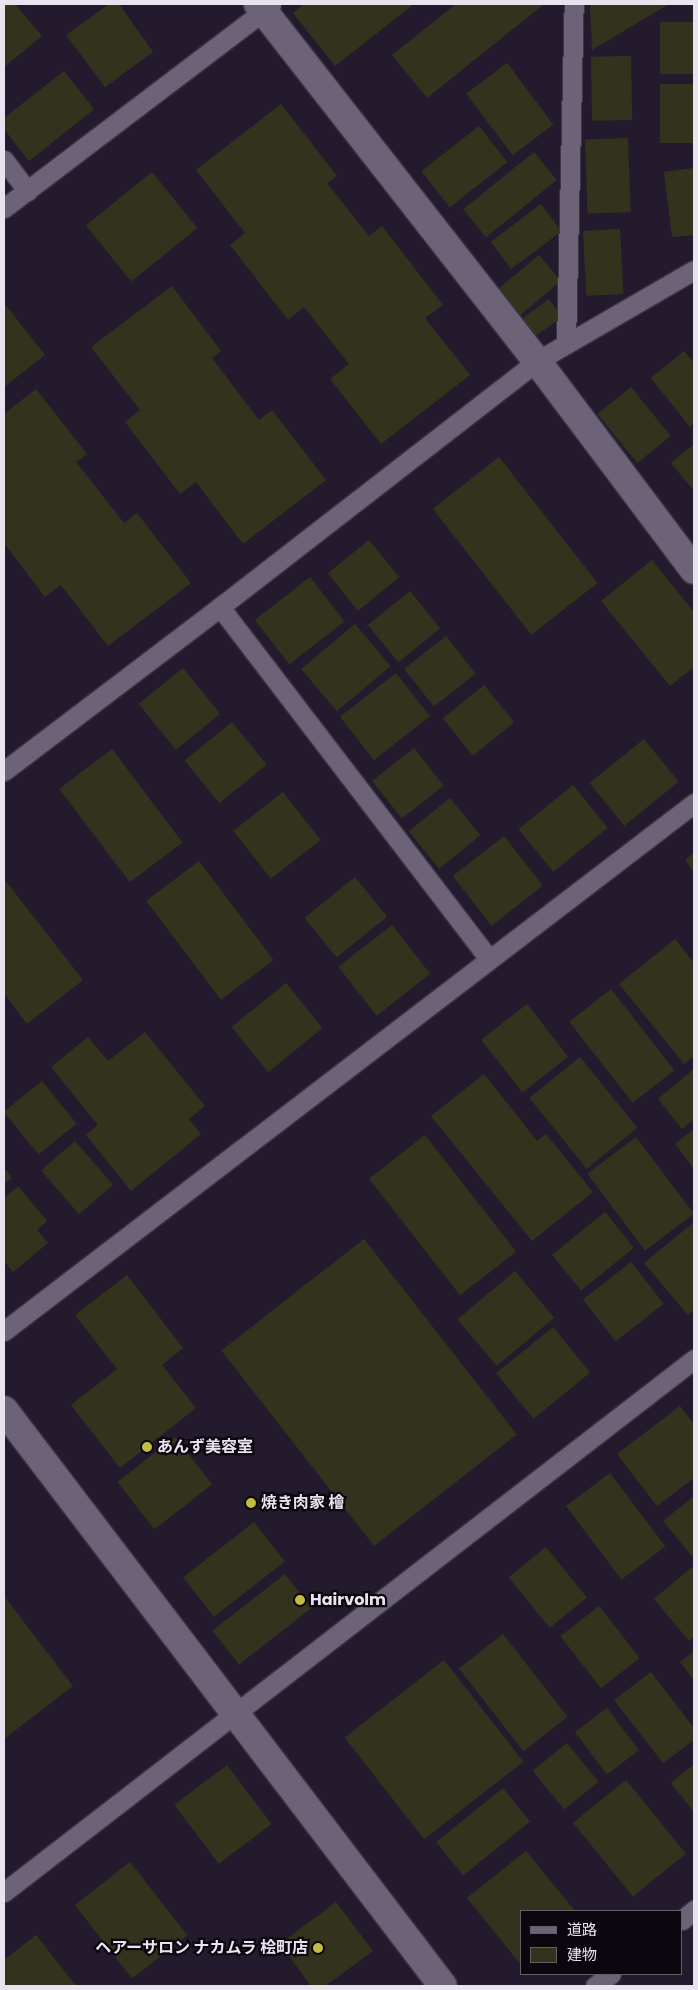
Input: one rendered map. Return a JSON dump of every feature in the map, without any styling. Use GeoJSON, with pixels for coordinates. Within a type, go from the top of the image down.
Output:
{"type":"FeatureCollection","features":[{"type":"Feature","properties":{"kind":"street"},"geometry":{"type":"LineString","coordinates":[[265,6],[537,361],[694,570]]}},
{"type":"Feature","properties":{"kind":"street"},"geometry":{"type":"LineString","coordinates":[[4,1410],[443,1986]]}},
{"type":"Feature","properties":{"kind":"lane"},"geometry":{"type":"LineString","coordinates":[[566,344],[574,4]]}},
{"type":"Feature","properties":{"kind":"lane"},"geometry":{"type":"LineString","coordinates":[[4,208],[265,6]]}},
{"type":"Feature","properties":{"kind":"lane"},"geometry":{"type":"LineString","coordinates":[[4,160],[27,191]]}},
{"type":"Feature","properties":{"kind":"lane"},"geometry":{"type":"LineString","coordinates":[[4,772],[537,361],[694,270]]}},
{"type":"Feature","properties":{"kind":"lane"},"geometry":{"type":"LineString","coordinates":[[220,607],[489,959]]}},
{"type":"Feature","properties":{"kind":"lane"},"geometry":{"type":"LineString","coordinates":[[4,1331],[694,803]]}},
{"type":"Feature","properties":{"kind":"lane"},"geometry":{"type":"LineString","coordinates":[[4,1892],[694,1359]]}},
{"type":"Feature","properties":{"kind":"lane"},"geometry":{"type":"LineString","coordinates":[[683,1919],[694,1910]]}},
{"type":"Feature","properties":{"kind":"lane"},"geometry":{"type":"LineString","coordinates":[[595,1986],[610,1975]]}},
{"type":"Feature","properties":{"kind":"building"},"geometry":{"type":"Polygon","coordinates":[[[4,4],[15,4],[42,36],[4,67],[4,4]]]}},
{"type":"Feature","properties":{"kind":"building"},"geometry":{"type":"Polygon","coordinates":[[[109,4],[119,4],[153,52],[105,87],[66,35],[109,4]]]}},
{"type":"Feature","properties":{"kind":"building"},"geometry":{"type":"Polygon","coordinates":[[[304,4],[414,4],[335,66],[293,13],[304,4]]]}},
{"type":"Feature","properties":{"kind":"building"},"geometry":{"type":"Polygon","coordinates":[[[456,4],[543,5],[427,98],[392,55],[456,4]]]}},
{"type":"Feature","properties":{"kind":"building"},"geometry":{"type":"Polygon","coordinates":[[[590,4],[669,4],[592,50],[590,4]]]}},
{"type":"Feature","properties":{"kind":"building"},"geometry":{"type":"Polygon","coordinates":[[[660,22],[694,22],[694,74],[660,74],[660,22]]]}},
{"type":"Feature","properties":{"kind":"building"},"geometry":{"type":"Polygon","coordinates":[[[631,56],[632,120],[592,121],[591,57],[631,56]]]}},
{"type":"Feature","properties":{"kind":"building"},"geometry":{"type":"Polygon","coordinates":[[[507,63],[553,124],[513,155],[466,94],[507,63]]]}},
{"type":"Feature","properties":{"kind":"building"},"geometry":{"type":"Polygon","coordinates":[[[64,71],[94,109],[29,161],[4,129],[4,118],[64,71]]]}},
{"type":"Feature","properties":{"kind":"building"},"geometry":{"type":"Polygon","coordinates":[[[660,84],[694,84],[694,143],[660,143],[660,84]]]}},
{"type":"Feature","properties":{"kind":"building"},"geometry":{"type":"Polygon","coordinates":[[[281,104],[337,176],[327,183],[369,236],[382,226],[443,305],[425,318],[470,375],[381,444],[330,379],[349,364],[304,307],[288,320],[230,245],[245,233],[196,170],[281,104]]]}},
{"type":"Feature","properties":{"kind":"building"},"geometry":{"type":"Polygon","coordinates":[[[479,126],[507,162],[450,207],[421,171],[479,126]]]}},
{"type":"Feature","properties":{"kind":"building"},"geometry":{"type":"Polygon","coordinates":[[[628,138],[631,212],[588,213],[585,140],[628,138]]]}},
{"type":"Feature","properties":{"kind":"building"},"geometry":{"type":"Polygon","coordinates":[[[534,152],[557,180],[486,237],[463,209],[534,152]]]}},
{"type":"Feature","properties":{"kind":"building"},"geometry":{"type":"Polygon","coordinates":[[[694,168],[694,235],[672,237],[664,172],[694,168]]]}},
{"type":"Feature","properties":{"kind":"building"},"geometry":{"type":"Polygon","coordinates":[[[152,172],[197,228],[131,281],[86,225],[152,172]]]}},
{"type":"Feature","properties":{"kind":"building"},"geometry":{"type":"Polygon","coordinates":[[[541,204],[561,231],[511,269],[491,242],[541,204]]]}},
{"type":"Feature","properties":{"kind":"building"},"geometry":{"type":"Polygon","coordinates":[[[620,229],[623,294],[586,296],[583,231],[620,229]]]}},
{"type":"Feature","properties":{"kind":"building"},"geometry":{"type":"Polygon","coordinates":[[[539,255],[561,281],[516,319],[494,293],[539,255]]]}},
{"type":"Feature","properties":{"kind":"building"},"geometry":{"type":"Polygon","coordinates":[[[172,286],[221,351],[212,358],[259,420],[272,410],[326,480],[243,544],[196,482],[180,494],[125,422],[140,410],[91,347],[172,286]]]}},
{"type":"Feature","properties":{"kind":"building"},"geometry":{"type":"Polygon","coordinates":[[[549,299],[562,317],[533,338],[520,320],[549,299]]]}},
{"type":"Feature","properties":{"kind":"building"},"geometry":{"type":"Polygon","coordinates":[[[4,303],[45,355],[4,387],[4,303]]]}},
{"type":"Feature","properties":{"kind":"building"},"geometry":{"type":"Polygon","coordinates":[[[684,351],[694,363],[694,423],[690,427],[651,378],[684,351]]]}},
{"type":"Feature","properties":{"kind":"building"},"geometry":{"type":"Polygon","coordinates":[[[631,387],[671,436],[637,463],[598,414],[631,387]]]}},
{"type":"Feature","properties":{"kind":"building"},"geometry":{"type":"Polygon","coordinates":[[[36,389],[87,454],[76,462],[124,523],[137,513],[191,583],[108,646],[61,585],[45,597],[4,543],[4,414],[36,389]]]}},
{"type":"Feature","properties":{"kind":"building"},"geometry":{"type":"Polygon","coordinates":[[[694,444],[694,491],[671,463],[694,444]]]}},
{"type":"Feature","properties":{"kind":"building"},"geometry":{"type":"Polygon","coordinates":[[[499,457],[598,583],[531,635],[433,509],[499,457]]]}},
{"type":"Feature","properties":{"kind":"building"},"geometry":{"type":"Polygon","coordinates":[[[369,540],[399,577],[358,611],[328,573],[369,540]]]}},
{"type":"Feature","properties":{"kind":"building"},"geometry":{"type":"Polygon","coordinates":[[[652,560],[694,612],[694,667],[670,686],[601,601],[652,560]]]}},
{"type":"Feature","properties":{"kind":"building"},"geometry":{"type":"Polygon","coordinates":[[[310,577],[344,621],[289,664],[255,620],[310,577]]]}},
{"type":"Feature","properties":{"kind":"building"},"geometry":{"type":"Polygon","coordinates":[[[410,591],[440,628],[398,662],[368,625],[410,591]]]}},
{"type":"Feature","properties":{"kind":"building"},"geometry":{"type":"Polygon","coordinates":[[[355,624],[390,666],[337,711],[301,669],[355,624]]]}},
{"type":"Feature","properties":{"kind":"building"},"geometry":{"type":"Polygon","coordinates":[[[446,636],[476,674],[434,706],[404,669],[446,636]]]}},
{"type":"Feature","properties":{"kind":"building"},"geometry":{"type":"Polygon","coordinates":[[[183,668],[220,714],[176,750],[139,704],[183,668]]]}},
{"type":"Feature","properties":{"kind":"building"},"geometry":{"type":"Polygon","coordinates":[[[396,673],[430,716],[374,760],[340,717],[396,673]]]}},
{"type":"Feature","properties":{"kind":"building"},"geometry":{"type":"Polygon","coordinates":[[[484,685],[514,722],[473,756],[443,718],[484,685]]]}},
{"type":"Feature","properties":{"kind":"building"},"geometry":{"type":"Polygon","coordinates":[[[232,722],[267,765],[219,803],[185,760],[232,722]]]}},
{"type":"Feature","properties":{"kind":"building"},"geometry":{"type":"Polygon","coordinates":[[[644,739],[679,782],[624,826],[590,783],[644,739]]]}},
{"type":"Feature","properties":{"kind":"building"},"geometry":{"type":"Polygon","coordinates":[[[414,748],[444,786],[402,818],[372,781],[414,748]]]}},
{"type":"Feature","properties":{"kind":"building"},"geometry":{"type":"Polygon","coordinates":[[[112,749],[182,842],[130,882],[59,789],[112,749]]]}},
{"type":"Feature","properties":{"kind":"building"},"geometry":{"type":"Polygon","coordinates":[[[573,785],[608,828],[553,872],[519,829],[573,785]]]}},
{"type":"Feature","properties":{"kind":"building"},"geometry":{"type":"Polygon","coordinates":[[[283,792],[321,840],[271,879],[233,831],[283,792]]]}},
{"type":"Feature","properties":{"kind":"building"},"geometry":{"type":"Polygon","coordinates":[[[450,798],[480,835],[439,869],[409,831],[450,798]]]}},
{"type":"Feature","properties":{"kind":"building"},"geometry":{"type":"Polygon","coordinates":[[[504,836],[543,886],[492,926],[453,876],[504,836]]]}},
{"type":"Feature","properties":{"kind":"building"},"geometry":{"type":"Polygon","coordinates":[[[694,853],[694,872],[685,860],[694,853]]]}},
{"type":"Feature","properties":{"kind":"building"},"geometry":{"type":"Polygon","coordinates":[[[199,861],[274,960],[221,1000],[146,901],[199,861]]]}},
{"type":"Feature","properties":{"kind":"building"},"geometry":{"type":"Polygon","coordinates":[[[355,877],[387,917],[337,958],[304,918],[355,877]]]}},
{"type":"Feature","properties":{"kind":"building"},"geometry":{"type":"Polygon","coordinates":[[[4,879],[83,980],[27,1024],[4,993],[4,879]]]}},
{"type":"Feature","properties":{"kind":"building"},"geometry":{"type":"Polygon","coordinates":[[[392,925],[430,974],[377,1016],[338,967],[392,925]]]}},
{"type":"Feature","properties":{"kind":"building"},"geometry":{"type":"Polygon","coordinates":[[[675,939],[694,963],[694,1056],[684,1064],[619,984],[675,939]]]}},
{"type":"Feature","properties":{"kind":"building"},"geometry":{"type":"Polygon","coordinates":[[[286,983],[323,1028],[268,1072],[232,1027],[286,983]]]}},
{"type":"Feature","properties":{"kind":"building"},"geometry":{"type":"Polygon","coordinates":[[[611,989],[674,1070],[633,1103],[569,1022],[611,989]]]}},
{"type":"Feature","properties":{"kind":"building"},"geometry":{"type":"Polygon","coordinates":[[[527,1004],[568,1057],[523,1093],[481,1040],[527,1004]]]}},
{"type":"Feature","properties":{"kind":"building"},"geometry":{"type":"Polygon","coordinates":[[[145,1032],[205,1106],[189,1119],[201,1134],[131,1191],[86,1135],[98,1125],[51,1067],[88,1037],[108,1061],[145,1032]]]}},
{"type":"Feature","properties":{"kind":"building"},"geometry":{"type":"Polygon","coordinates":[[[580,1057],[637,1128],[587,1169],[529,1098],[580,1057]]]}},
{"type":"Feature","properties":{"kind":"building"},"geometry":{"type":"Polygon","coordinates":[[[694,1069],[694,1119],[682,1129],[658,1099],[694,1069]]]}},
{"type":"Feature","properties":{"kind":"building"},"geometry":{"type":"Polygon","coordinates":[[[484,1074],[537,1141],[546,1134],[593,1192],[532,1241],[431,1116],[484,1074]]]}},
{"type":"Feature","properties":{"kind":"building"},"geometry":{"type":"Polygon","coordinates":[[[42,1081],[77,1124],[39,1155],[4,1112],[42,1081]]]}},
{"type":"Feature","properties":{"kind":"building"},"geometry":{"type":"Polygon","coordinates":[[[694,1129],[694,1169],[675,1144],[694,1129]]]}},
{"type":"Feature","properties":{"kind":"building"},"geometry":{"type":"Polygon","coordinates":[[[425,1135],[516,1252],[460,1295],[369,1179],[425,1135]]]}},
{"type":"Feature","properties":{"kind":"building"},"geometry":{"type":"Polygon","coordinates":[[[636,1137],[694,1214],[645,1250],[587,1174],[636,1137]]]}},
{"type":"Feature","properties":{"kind":"building"},"geometry":{"type":"Polygon","coordinates":[[[75,1141],[113,1185],[79,1214],[41,1171],[75,1141]]]}},
{"type":"Feature","properties":{"kind":"building"},"geometry":{"type":"Polygon","coordinates":[[[4,1167],[12,1178],[4,1184],[4,1167]]]}},
{"type":"Feature","properties":{"kind":"building"},"geometry":{"type":"Polygon","coordinates":[[[18,1186],[47,1221],[37,1230],[48,1243],[13,1272],[4,1261],[4,1198],[18,1186]]]}},
{"type":"Feature","properties":{"kind":"building"},"geometry":{"type":"Polygon","coordinates":[[[605,1212],[634,1248],[581,1291],[552,1255],[605,1212]]]}},
{"type":"Feature","properties":{"kind":"building"},"geometry":{"type":"Polygon","coordinates":[[[693,1223],[694,1310],[688,1315],[644,1263],[693,1223]]]}},
{"type":"Feature","properties":{"kind":"building"},"geometry":{"type":"Polygon","coordinates":[[[364,1239],[517,1434],[374,1546],[221,1350],[364,1239]]]}},
{"type":"Feature","properties":{"kind":"building"},"geometry":{"type":"Polygon","coordinates":[[[631,1262],[664,1304],[616,1341],[583,1300],[631,1262]]]}},
{"type":"Feature","properties":{"kind":"building"},"geometry":{"type":"Polygon","coordinates":[[[515,1271],[554,1318],[497,1366],[458,1319],[515,1271]]]}},
{"type":"Feature","properties":{"kind":"building"},"geometry":{"type":"Polygon","coordinates":[[[127,1275],[183,1348],[162,1365],[196,1408],[120,1468],[71,1405],[117,1369],[75,1315],[127,1275]]]}},
{"type":"Feature","properties":{"kind":"building"},"geometry":{"type":"Polygon","coordinates":[[[553,1327],[590,1373],[533,1419],[496,1373],[553,1327]]]}},
{"type":"Feature","properties":{"kind":"building"},"geometry":{"type":"Polygon","coordinates":[[[680,1406],[694,1424],[694,1478],[657,1506],[617,1454],[680,1406]]]}},
{"type":"Feature","properties":{"kind":"building"},"geometry":{"type":"Polygon","coordinates":[[[175,1437],[212,1484],[154,1529],[117,1482],[175,1437]]]}},
{"type":"Feature","properties":{"kind":"building"},"geometry":{"type":"Polygon","coordinates":[[[610,1473],[665,1546],[621,1580],[566,1506],[610,1473]]]}},
{"type":"Feature","properties":{"kind":"building"},"geometry":{"type":"Polygon","coordinates":[[[694,1496],[694,1554],[692,1556],[663,1521],[694,1496]]]}},
{"type":"Feature","properties":{"kind":"building"},"geometry":{"type":"Polygon","coordinates":[[[254,1522],[285,1561],[214,1617],[183,1577],[254,1522]]]}},
{"type":"Feature","properties":{"kind":"building"},"geometry":{"type":"Polygon","coordinates":[[[546,1547],[587,1598],[550,1628],[509,1577],[546,1547]]]}},
{"type":"Feature","properties":{"kind":"building"},"geometry":{"type":"Polygon","coordinates":[[[692,1567],[694,1570],[694,1637],[689,1641],[654,1599],[692,1567]]]}},
{"type":"Feature","properties":{"kind":"building"},"geometry":{"type":"Polygon","coordinates":[[[285,1574],[311,1608],[239,1665],[213,1631],[285,1574]]]}},
{"type":"Feature","properties":{"kind":"building"},"geometry":{"type":"Polygon","coordinates":[[[4,1596],[73,1686],[4,1739],[4,1596]]]}},
{"type":"Feature","properties":{"kind":"building"},"geometry":{"type":"Polygon","coordinates":[[[599,1606],[640,1658],[601,1688],[560,1636],[599,1606]]]}},
{"type":"Feature","properties":{"kind":"building"},"geometry":{"type":"Polygon","coordinates":[[[503,1634],[568,1717],[524,1751],[459,1668],[503,1634]]]}},
{"type":"Feature","properties":{"kind":"building"},"geometry":{"type":"Polygon","coordinates":[[[694,1651],[694,1680],[680,1662],[694,1651]]]}},
{"type":"Feature","properties":{"kind":"building"},"geometry":{"type":"Polygon","coordinates":[[[444,1660],[523,1762],[424,1839],[345,1738],[444,1660]]]}},
{"type":"Feature","properties":{"kind":"building"},"geometry":{"type":"Polygon","coordinates":[[[651,1672],[694,1728],[694,1740],[663,1763],[614,1700],[651,1672]]]}},
{"type":"Feature","properties":{"kind":"building"},"geometry":{"type":"Polygon","coordinates":[[[607,1708],[639,1750],[607,1774],[575,1732],[607,1708]]]}},
{"type":"Feature","properties":{"kind":"building"},"geometry":{"type":"Polygon","coordinates":[[[567,1743],[598,1782],[564,1810],[533,1771],[567,1743]]]}},
{"type":"Feature","properties":{"kind":"building"},"geometry":{"type":"Polygon","coordinates":[[[694,1764],[694,1812],[671,1783],[694,1764]]]}},
{"type":"Feature","properties":{"kind":"building"},"geometry":{"type":"Polygon","coordinates":[[[227,1765],[272,1824],[219,1864],[174,1805],[227,1765]]]}},
{"type":"Feature","properties":{"kind":"building"},"geometry":{"type":"Polygon","coordinates":[[[626,1780],[686,1854],[633,1897],[573,1823],[626,1780]]]}},
{"type":"Feature","properties":{"kind":"building"},"geometry":{"type":"Polygon","coordinates":[[[503,1788],[530,1821],[463,1876],[436,1842],[503,1788]]]}},
{"type":"Feature","properties":{"kind":"building"},"geometry":{"type":"Polygon","coordinates":[[[526,1851],[574,1910],[520,1910],[520,1964],[467,1898],[526,1851]]]}},
{"type":"Feature","properties":{"kind":"building"},"geometry":{"type":"Polygon","coordinates":[[[130,1862],[187,1935],[132,1978],[75,1905],[130,1862]]]}},
{"type":"Feature","properties":{"kind":"building"},"geometry":{"type":"Polygon","coordinates":[[[336,1902],[373,1951],[325,1986],[311,1986],[280,1944],[336,1902]]]}},
{"type":"Feature","properties":{"kind":"building"},"geometry":{"type":"Polygon","coordinates":[[[36,1935],[76,1986],[4,1986],[4,1960],[36,1935]]]}},
{"type":"Feature","properties":{"kind":"place","name":"あんず美容室"},"geometry":{"type":"Point","coordinates":[147,1447]}},
{"type":"Feature","properties":{"kind":"place","name":"焼き肉家 檜"},"geometry":{"type":"Point","coordinates":[251,1503]}},
{"type":"Feature","properties":{"kind":"place","name":"Hairvolm"},"geometry":{"type":"Point","coordinates":[300,1600]}},
{"type":"Feature","properties":{"kind":"place","name":"ヘアーサロン ナカムラ 桧町店"},"geometry":{"type":"Point","coordinates":[318,1948]}}]}
